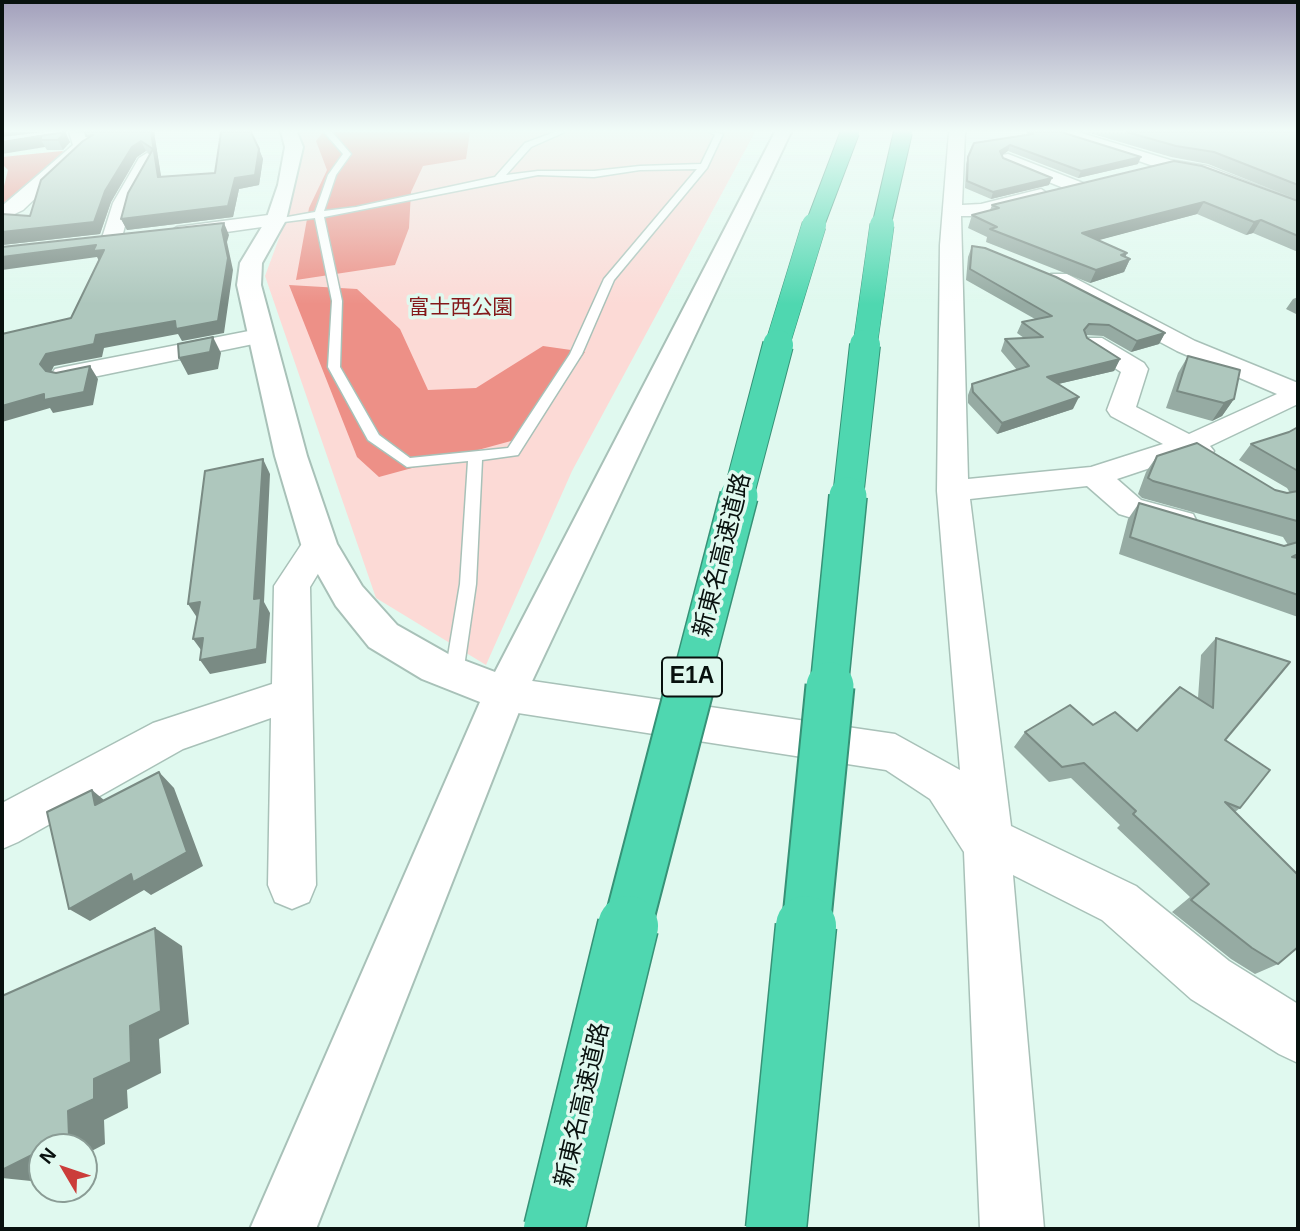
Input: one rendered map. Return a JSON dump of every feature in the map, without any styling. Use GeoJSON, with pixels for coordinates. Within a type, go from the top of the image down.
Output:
{"type":"FeatureCollection","features":[{"type":"Feature","properties":{"kind":"highway","name":"新東名高速道路"},"geometry":{"type":"LineString","coordinates":[[554,1229],[604,1016],[779,339],[826,189]]}},
{"type":"Feature","properties":{"kind":"highway"},"geometry":{"type":"LineString","coordinates":[[776,1229],[856,419],[879,238],[890,189]]}},
{"type":"Feature","properties":{"kind":"street"},"geometry":{"type":"LineString","coordinates":[[2,214],[16,206],[34,189]]}},
{"type":"Feature","properties":{"kind":"street"},"geometry":{"type":"LineString","coordinates":[[130,189],[101,242],[276,220]]}},
{"type":"Feature","properties":{"kind":"street"},"geometry":{"type":"LineString","coordinates":[[284,189],[276,220],[251,262],[249,285],[259,336],[319,544],[349,596],[383,636],[454,674],[505,694],[895,753],[946,785],[988,842],[1119,903],[1210,980],[1298,1035]]}},
{"type":"Feature","properties":{"kind":"street"},"geometry":{"type":"LineString","coordinates":[[283,1229],[505,694],[755,189]]}},
{"type":"Feature","properties":{"kind":"street"},"geometry":{"type":"LineString","coordinates":[[958,189],[953,491],[988,842],[1012,1229]]}},
{"type":"Feature","properties":{"kind":"street"},"geometry":{"type":"LineString","coordinates":[[958,235],[981,210],[1065,189]]}},
{"type":"Feature","properties":{"kind":"street"},"geometry":{"type":"LineString","coordinates":[[1252,189],[1298,207]]}},
{"type":"Feature","properties":{"kind":"street"},"geometry":{"type":"LineString","coordinates":[[1036,270],[1106,302],[1186,346],[1298,393]]}},
{"type":"Feature","properties":{"kind":"street"},"geometry":{"type":"LineString","coordinates":[[64,375],[259,336]]}},
{"type":"Feature","properties":{"kind":"street"},"geometry":{"type":"LineString","coordinates":[[1093,343],[1135,369],[1121,410],[1189,444],[1221,464]]}},
{"type":"Feature","properties":{"kind":"street"},"geometry":{"type":"LineString","coordinates":[[953,491],[1094,476],[1189,444],[1298,393]]}},
{"type":"Feature","properties":{"kind":"street"},"geometry":{"type":"LineString","coordinates":[[1094,476],[1130,508],[1206,529]]}},
{"type":"Feature","properties":{"kind":"street"},"geometry":{"type":"LineString","coordinates":[[292,885],[292,586],[319,544]]}},
{"type":"Feature","properties":{"kind":"street"},"geometry":{"type":"LineString","coordinates":[[2,827],[168,736],[294,693]]}},
{"type":"Feature","properties":{"kind":"lane"},"geometry":{"type":"LineString","coordinates":[[327,189],[318,214],[337,301],[334,367],[373,437],[407,463],[513,453],[576,354],[609,279],[684,189]]}},
{"type":"Feature","properties":{"kind":"lane"},"geometry":{"type":"LineString","coordinates":[[276,220],[356,209],[449,189]]}},
{"type":"Feature","properties":{"kind":"lane"},"geometry":{"type":"LineString","coordinates":[[454,674],[468,584],[475,456]]}},
{"type":"Feature","properties":{"kind":"green space","name":"富士西公園"},"geometry":{"type":"Polygon","coordinates":[[[287,189],[724,189],[572,471],[486,665],[376,598],[265,276],[285,222],[287,189]]]}},
{"type":"Feature","properties":{"kind":"shaded area"},"geometry":{"type":"Polygon","coordinates":[[[3,189],[32,189],[2,213],[3,189]]]}},
{"type":"Feature","properties":{"kind":"shaded area"},"geometry":{"type":"Polygon","coordinates":[[[318,189],[412,189],[409,228],[395,265],[296,280],[309,208],[318,189]]]}},
{"type":"Feature","properties":{"kind":"shaded area"},"geometry":{"type":"Polygon","coordinates":[[[289,285],[357,289],[400,329],[428,390],[476,388],[543,346],[585,352],[522,438],[379,477],[357,457],[289,285]]]}},
{"type":"Feature","properties":{"kind":"building"},"geometry":{"type":"Polygon","coordinates":[[[38,189],[106,189],[94,222],[2,232],[2,214],[30,216],[38,189]]]}},
{"type":"Feature","properties":{"kind":"building"},"geometry":{"type":"Polygon","coordinates":[[[130,189],[232,189],[228,206],[121,219],[130,189]]]}},
{"type":"Feature","properties":{"kind":"building"},"geometry":{"type":"Polygon","coordinates":[[[1056,189],[1266,189],[1298,201],[1298,236],[1261,220],[1254,222],[1204,202],[1082,233],[1127,253],[1121,255],[1130,259],[1096,270],[990,229],[997,227],[972,215],[999,208],[992,205],[1056,189]]]}},
{"type":"Feature","properties":{"kind":"building"},"geometry":{"type":"Polygon","coordinates":[[[224,223],[222,230],[228,258],[218,321],[176,329],[175,321],[96,335],[94,344],[46,354],[40,364],[46,371],[56,373],[90,366],[84,392],[44,400],[44,394],[2,406],[2,334],[71,318],[104,250],[93,251],[96,245],[2,257],[2,247],[224,223]]]}},
{"type":"Feature","properties":{"kind":"building"},"geometry":{"type":"Polygon","coordinates":[[[972,246],[985,248],[1056,277],[1165,333],[1137,341],[1109,325],[1089,324],[1084,330],[1087,338],[1120,359],[1047,377],[1079,397],[1002,423],[973,392],[972,384],[1029,366],[1005,339],[1043,337],[1022,322],[1052,316],[970,269],[972,246]]]}},
{"type":"Feature","properties":{"kind":"building"},"geometry":{"type":"Polygon","coordinates":[[[213,337],[210,352],[179,358],[178,344],[213,337]]]}},
{"type":"Feature","properties":{"kind":"building"},"geometry":{"type":"Polygon","coordinates":[[[1188,356],[1240,370],[1234,399],[1224,403],[1177,391],[1188,356]]]}},
{"type":"Feature","properties":{"kind":"building"},"geometry":{"type":"Polygon","coordinates":[[[1298,427],[1298,471],[1251,444],[1289,432],[1298,427]]]}},
{"type":"Feature","properties":{"kind":"building"},"geometry":{"type":"Polygon","coordinates":[[[1197,443],[1275,490],[1287,493],[1298,491],[1298,523],[1148,478],[1157,456],[1197,443]]]}},
{"type":"Feature","properties":{"kind":"building"},"geometry":{"type":"Polygon","coordinates":[[[263,459],[254,599],[261,598],[257,649],[200,660],[203,638],[193,639],[200,602],[188,604],[205,471],[263,459]]]}},
{"type":"Feature","properties":{"kind":"building"},"geometry":{"type":"Polygon","coordinates":[[[1139,503],[1284,546],[1298,542],[1298,554],[1292,557],[1298,558],[1298,595],[1130,537],[1139,503]]]}},
{"type":"Feature","properties":{"kind":"building"},"geometry":{"type":"Polygon","coordinates":[[[1216,638],[1290,662],[1225,740],[1270,770],[1240,808],[1225,802],[1298,875],[1298,947],[1278,964],[1252,948],[1191,900],[1209,884],[1133,814],[1136,811],[1084,763],[1062,767],[1025,732],[1070,705],[1093,725],[1115,712],[1137,731],[1180,687],[1213,708],[1216,638]]]}},
{"type":"Feature","properties":{"kind":"building"},"geometry":{"type":"Polygon","coordinates":[[[159,772],[187,852],[133,882],[131,874],[69,909],[47,812],[92,790],[95,805],[159,772]]]}},
{"type":"Feature","properties":{"kind":"building"},"geometry":{"type":"Polygon","coordinates":[[[155,928],[161,1011],[130,1026],[131,1062],[94,1079],[94,1099],[68,1111],[69,1133],[28,1133],[28,1157],[2,1170],[2,996],[155,928]]]}}]}
